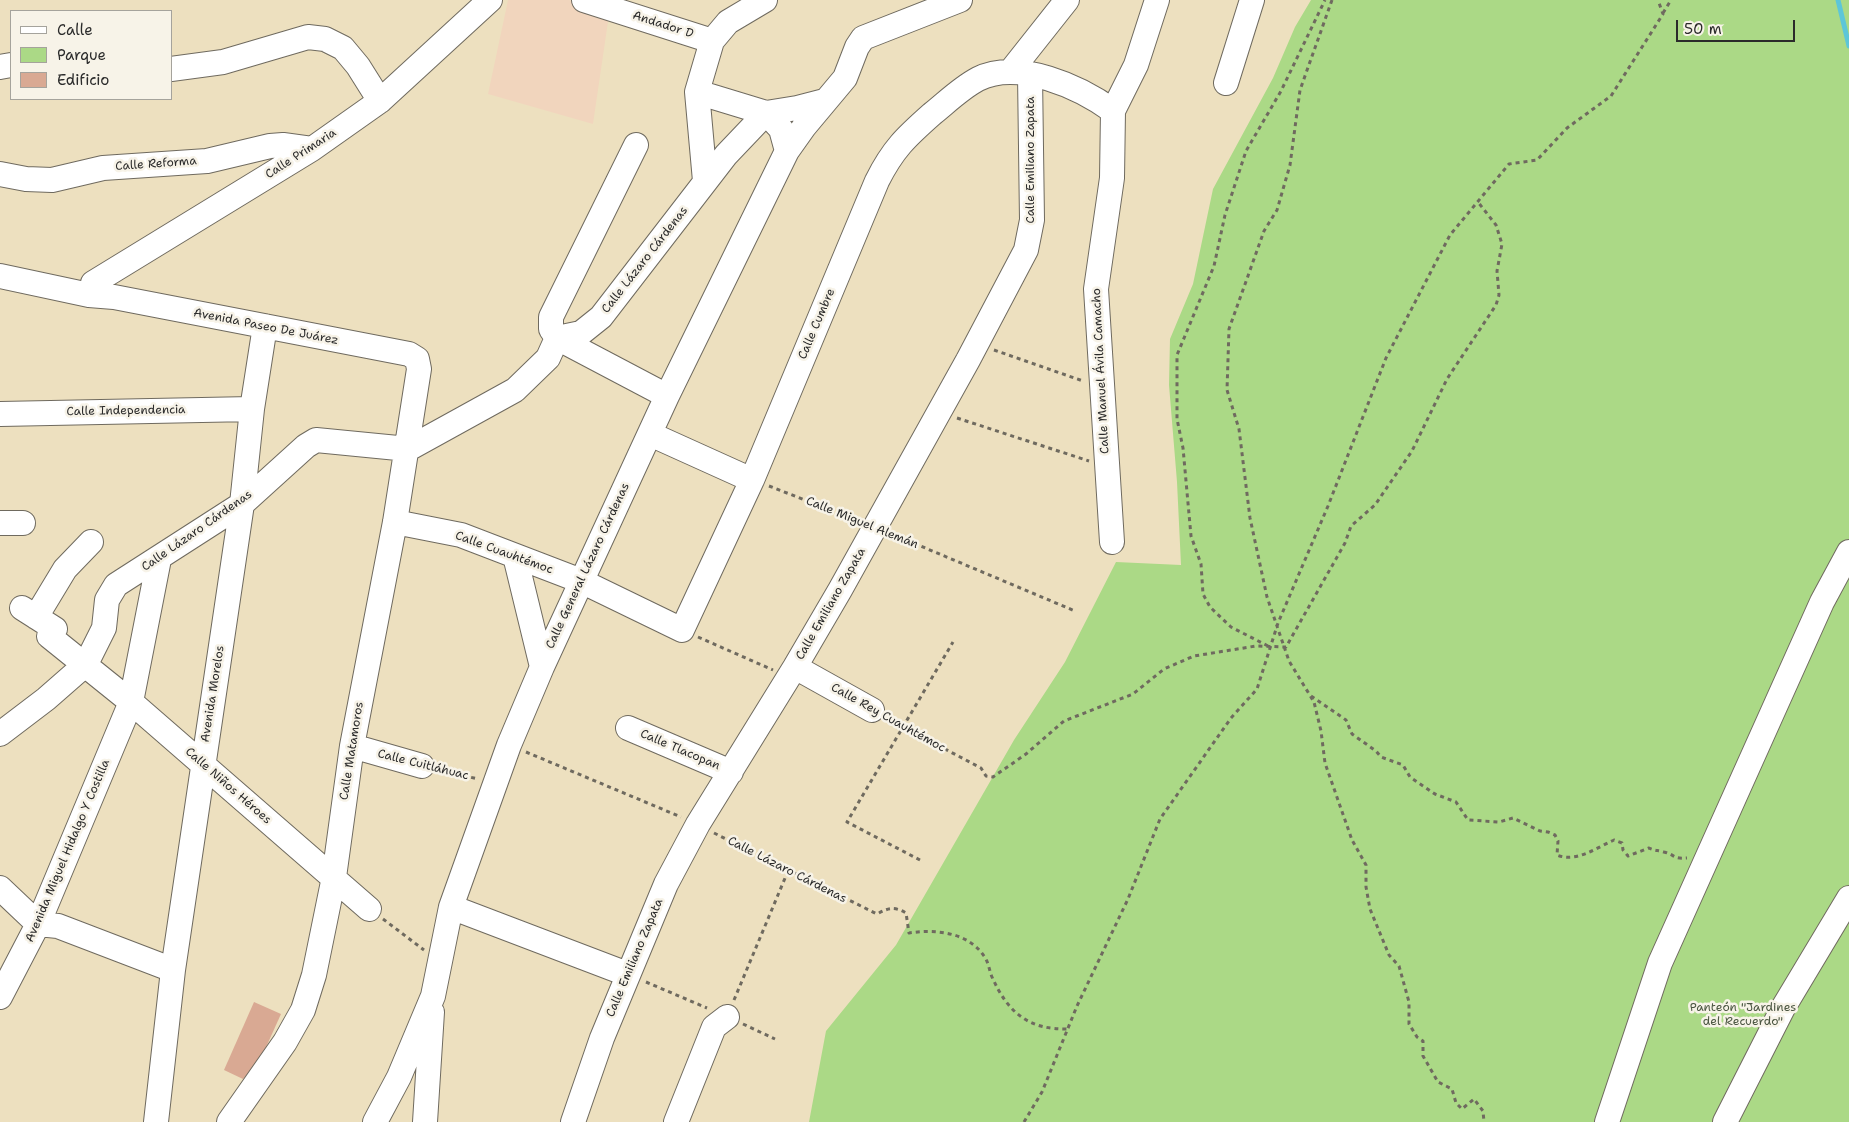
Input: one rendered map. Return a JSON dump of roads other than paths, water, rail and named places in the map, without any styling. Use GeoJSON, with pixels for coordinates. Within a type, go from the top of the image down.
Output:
{"type":"FeatureCollection","features":[{"type":"Feature","properties":{"kind":"street","name":"Calle Primaria"},"geometry":{"type":"LineString","coordinates":[[91,289],[312,149],[380,101],[490,0]]}},
{"type":"Feature","properties":{"kind":"street","name":"Andador D"},"geometry":{"type":"LineString","coordinates":[[584,0],[712,41]]}},
{"type":"Feature","properties":{"kind":"street"},"geometry":{"type":"LineString","coordinates":[[705,181],[697,92],[712,41],[728,22],[765,0]]}},
{"type":"Feature","properties":{"kind":"street","name":"Calle General Lázaro Cárdenas"},"geometry":{"type":"LineString","coordinates":[[375,1122],[399,1077],[433,996],[451,907],[509,745],[542,667],[667,396],[787,151],[824,101],[845,78],[857,47],[863,38],[960,0]]}},
{"type":"Feature","properties":{"kind":"street"},"geometry":{"type":"LineString","coordinates":[[1020,74],[1066,0]]}},
{"type":"Feature","properties":{"kind":"street","name":"Calle Manuel Ávila Camacho"},"geometry":{"type":"LineString","coordinates":[[1112,542],[1096,288],[1112,178],[1113,111],[1136,66],[1157,0]]}},
{"type":"Feature","properties":{"kind":"street"},"geometry":{"type":"LineString","coordinates":[[1226,84],[1252,0]]}},
{"type":"Feature","properties":{"kind":"street"},"geometry":{"type":"LineString","coordinates":[[172,68],[223,62],[308,38],[326,39],[343,48],[358,66],[380,101]]}},
{"type":"Feature","properties":{"kind":"street","name":"Calle Cumbre"},"geometry":{"type":"LineString","coordinates":[[581,581],[682,630],[877,180],[889,156],[905,138],[961,89],[979,79],[994,74],[1020,74],[1058,82],[1090,94],[1113,111]]}},
{"type":"Feature","properties":{"kind":"street","name":"Calle Emiliano Zapata"},"geometry":{"type":"LineString","coordinates":[[573,1122],[627,974],[666,884],[698,824],[792,672],[875,527],[977,344],[1026,250],[1031,234],[1020,74]]}},
{"type":"Feature","properties":{"kind":"street"},"geometry":{"type":"LineString","coordinates":[[697,92],[766,113],[824,101]]}},
{"type":"Feature","properties":{"kind":"street"},"geometry":{"type":"LineString","coordinates":[[766,113],[781,129],[787,151]]}},
{"type":"Feature","properties":{"kind":"street","name":"Calle Lázaro Cárdenas"},"geometry":{"type":"LineString","coordinates":[[557,338],[581,333],[601,317],[705,181],[736,143],[766,113]]}},
{"type":"Feature","properties":{"kind":"street","name":"Calle Reforma"},"geometry":{"type":"LineString","coordinates":[[0,174],[26,179],[52,180],[103,168],[207,161],[283,144],[312,149]]}},
{"type":"Feature","properties":{"kind":"street"},"geometry":{"type":"LineString","coordinates":[[636,145],[550,317],[551,329],[557,338],[667,396]]}},
{"type":"Feature","properties":{"kind":"street","name":"Avenida Paseo De Juárez"},"geometry":{"type":"LineString","coordinates":[[0,263],[114,297],[408,354],[417,359]]}},
{"type":"Feature","properties":{"kind":"street","name":"Avenida Paseo De Juárez"},"geometry":{"type":"LineString","coordinates":[[0,276],[91,289]]}},
{"type":"Feature","properties":{"kind":"street","name":"Avenida Morelos"},"geometry":{"type":"LineString","coordinates":[[156,1122],[173,970],[202,763],[242,504],[252,409],[265,326]]}},
{"type":"Feature","properties":{"kind":"street"},"geometry":{"type":"LineString","coordinates":[[408,449],[515,390],[548,358],[557,338]]}},
{"type":"Feature","properties":{"kind":"street","name":"Calle Matamoros"},"geometry":{"type":"LineString","coordinates":[[229,1122],[285,1042],[303,1010],[314,975],[334,877],[352,746],[408,449],[419,369],[417,359]]}},
{"type":"Feature","properties":{"kind":"street","name":"Calle Independencia"},"geometry":{"type":"LineString","coordinates":[[0,414],[252,409]]}},
{"type":"Feature","properties":{"kind":"street"},"geometry":{"type":"LineString","coordinates":[[650,434],[747,478]]}},
{"type":"Feature","properties":{"kind":"street","name":"Calle Lázaro Cárdenas"},"geometry":{"type":"LineString","coordinates":[[0,734],[46,699],[86,664],[104,628],[109,593],[116,585],[242,504],[306,446],[316,440],[408,449]]}},
{"type":"Feature","properties":{"kind":"street","name":"Calle Cuauhtémoc"},"geometry":{"type":"LineString","coordinates":[[395,522],[460,535],[581,581]]}},
{"type":"Feature","properties":{"kind":"street","name":"Calle Niños Héroes"},"geometry":{"type":"LineString","coordinates":[[90,542],[29,612],[55,629],[49,636],[131,702],[370,909]]}},
{"type":"Feature","properties":{"kind":"street"},"geometry":{"type":"LineString","coordinates":[[1607,1122],[1660,962],[1822,602],[1849,552]]}},
{"type":"Feature","properties":{"kind":"street"},"geometry":{"type":"LineString","coordinates":[[515,556],[542,667]]}},
{"type":"Feature","properties":{"kind":"street","name":"Avenida Miguel Hidalgo Y Costilla"},"geometry":{"type":"LineString","coordinates":[[0,997],[38,924],[131,702],[159,559]]}},
{"type":"Feature","properties":{"kind":"street","name":"Calle Rey Cuauhtémoc"},"geometry":{"type":"LineString","coordinates":[[792,672],[872,710]]}},
{"type":"Feature","properties":{"kind":"street","name":"Calle Tlacopan"},"geometry":{"type":"LineString","coordinates":[[628,728],[731,772]]}},
{"type":"Feature","properties":{"kind":"street","name":"Calle Cuitláhuac"},"geometry":{"type":"LineString","coordinates":[[352,746],[422,766]]}},
{"type":"Feature","properties":{"kind":"street"},"geometry":{"type":"LineString","coordinates":[[0,888],[38,924],[58,926],[173,970]]}},
{"type":"Feature","properties":{"kind":"street"},"geometry":{"type":"LineString","coordinates":[[1725,1122],[1782,1008],[1849,898]]}},
{"type":"Feature","properties":{"kind":"street"},"geometry":{"type":"LineString","coordinates":[[451,907],[627,974]]}},
{"type":"Feature","properties":{"kind":"street"},"geometry":{"type":"LineString","coordinates":[[425,1122],[433,996]]}},
{"type":"Feature","properties":{"kind":"street"},"geometry":{"type":"LineString","coordinates":[[676,1122],[714,1027],[727,1017]]}},
{"type":"Feature","properties":{"kind":"waterway"},"geometry":{"type":"LineString","coordinates":[[1838,0],[1849,46]]}},
{"type":"Feature","properties":{"kind":"park label","name":"Panteón \"Jardines del Recuerdo\""},"geometry":{"type":"Point","coordinates":[1743,1015]}}]}
